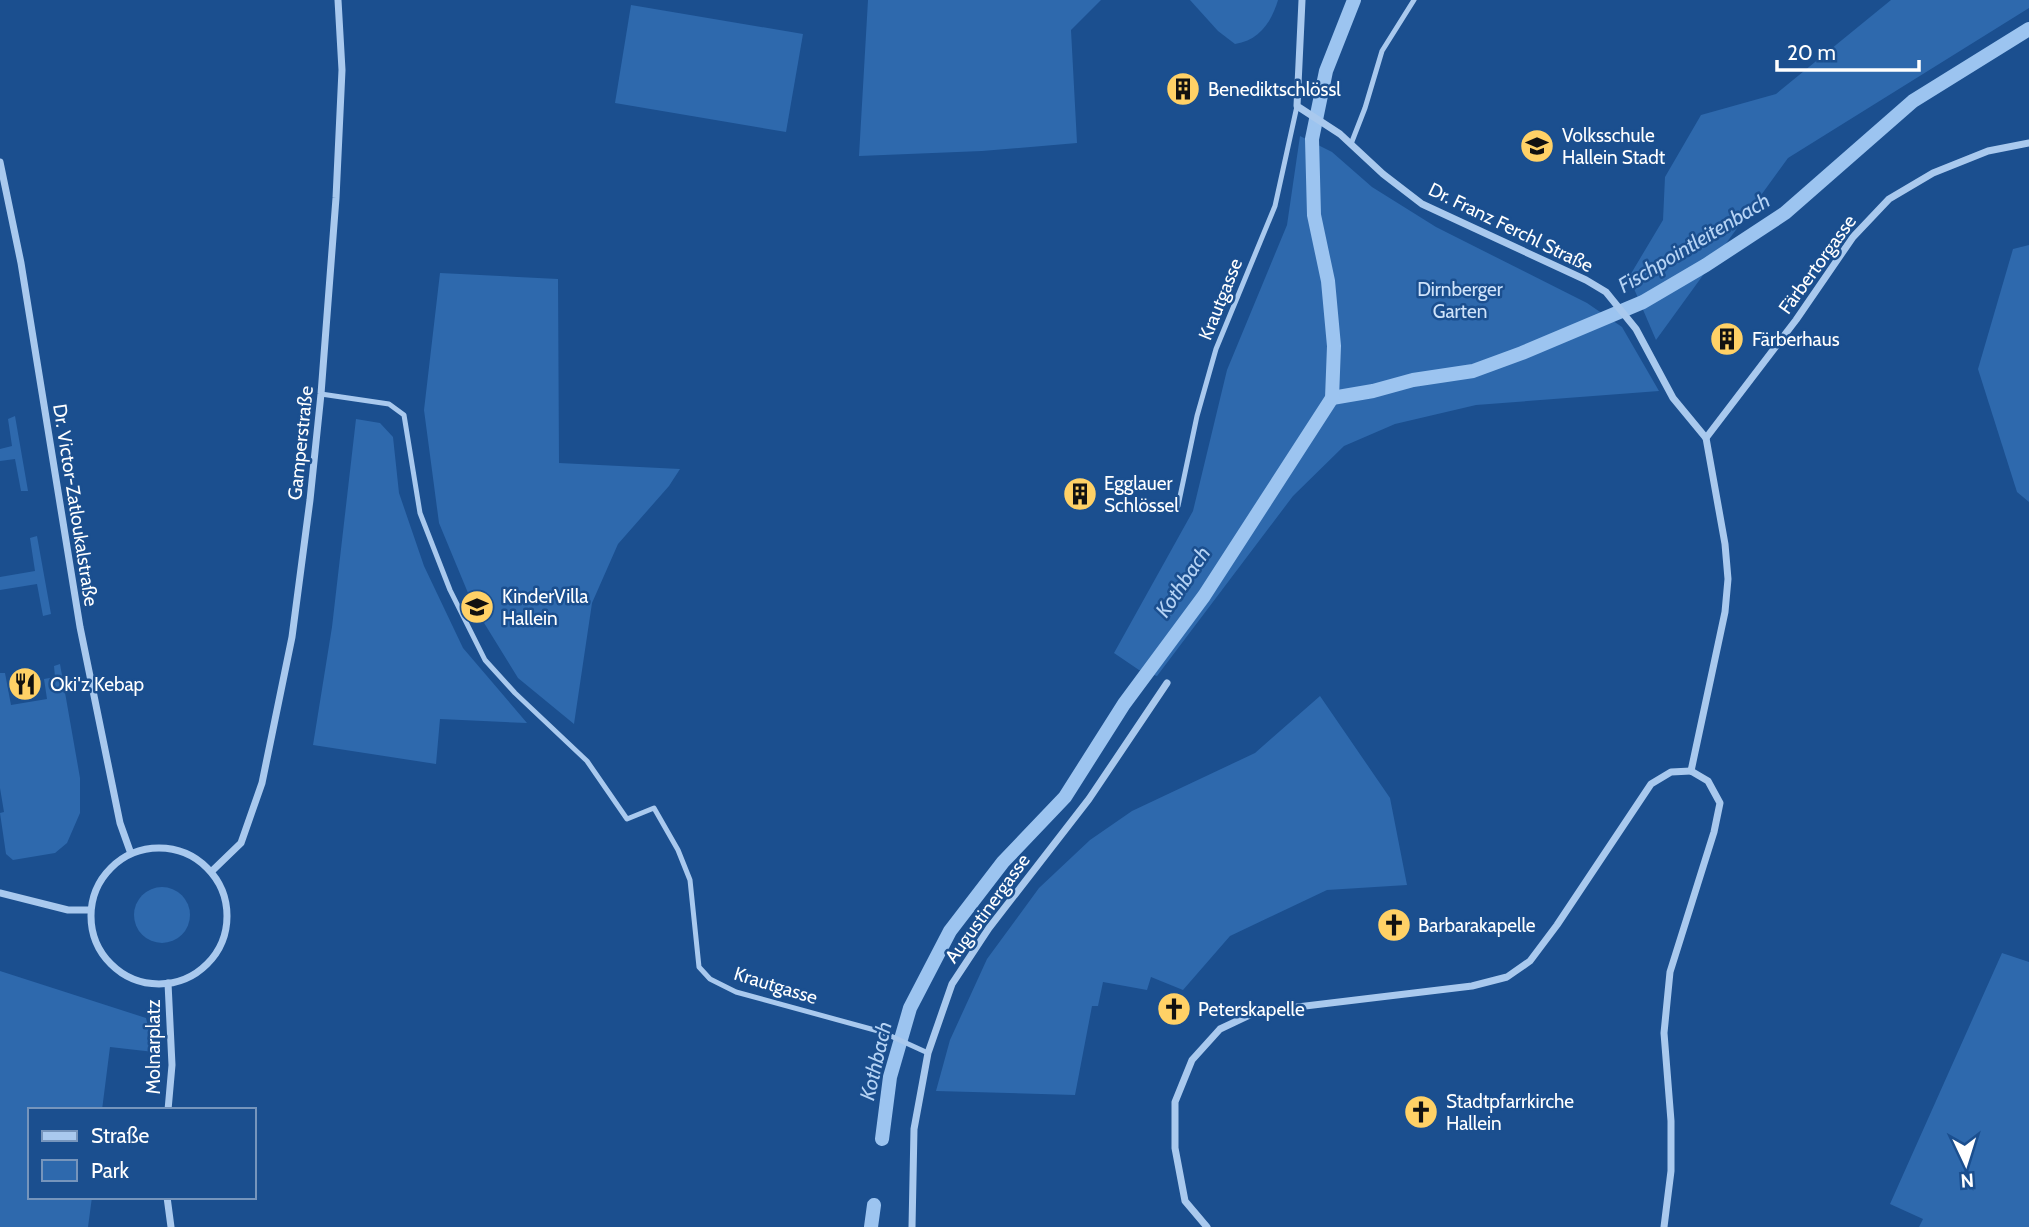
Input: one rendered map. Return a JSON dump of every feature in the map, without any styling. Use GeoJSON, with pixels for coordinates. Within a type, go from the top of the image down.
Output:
{"type":"FeatureCollection","features":[{"type":"Feature","properties":{"kind":"street","name":"Gamperstraße"},"geometry":{"type":"LineString","coordinates":[[212,871],[242,843],[262,783],[292,637],[321,394],[336,198],[342,70],[338,0]]}},
{"type":"Feature","properties":{"kind":"street"},"geometry":{"type":"LineString","coordinates":[[1297,106],[1302,0]]}},
{"type":"Feature","properties":{"kind":"street","name":"Dr. Franz Ferchl Straße"},"geometry":{"type":"LineString","coordinates":[[1297,106],[1340,134],[1383,174],[1422,204],[1586,280],[1606,292],[1636,329],[1673,398],[1706,438],[1726,544],[1728,579],[1725,612],[1691,771]]}},
{"type":"Feature","properties":{"kind":"street","name":"Färbertorgasse"},"geometry":{"type":"LineString","coordinates":[[1706,438],[1796,320],[1853,237],[1889,199],[1933,173],[1987,151],[2029,143]]}},
{"type":"Feature","properties":{"kind":"street","name":"Dr. Victor-Zatloukalstraße"},"geometry":{"type":"LineString","coordinates":[[0,162],[21,263],[80,627],[120,823],[130,851]]}},
{"type":"Feature","properties":{"kind":"street","name":"Augustinergasse"},"geometry":{"type":"LineString","coordinates":[[912,1227],[914,1129],[928,1053],[952,984],[989,928],[1089,799],[1167,683]]}},
{"type":"Feature","properties":{"kind":"street"},"geometry":{"type":"LineString","coordinates":[[1207,1227],[1185,1201],[1175,1147],[1175,1102],[1192,1060],[1220,1029],[1256,1012],[1472,986],[1507,977],[1530,961],[1550,935],[1651,784],[1671,772],[1691,771],[1708,781],[1720,803],[1714,832],[1670,972],[1664,1032],[1671,1121],[1671,1171],[1664,1227]]}},
{"type":"Feature","properties":{"kind":"street"},"geometry":{"type":"LineString","coordinates":[[152,848],[183,849],[212,871],[225,891],[226,935],[212,960],[192,976],[168,984],[137,981],[109,964],[94,939],[89,910],[94,889],[130,851],[152,848]]}},
{"type":"Feature","properties":{"kind":"street"},"geometry":{"type":"LineString","coordinates":[[0,893],[68,910],[89,910]]}},
{"type":"Feature","properties":{"kind":"street","name":"Molnarplatz"},"geometry":{"type":"LineString","coordinates":[[168,984],[172,1065],[168,1108]]}},
{"type":"Feature","properties":{"kind":"street"},"geometry":{"type":"LineString","coordinates":[[167,1199],[171,1227]]}},
{"type":"Feature","properties":{"kind":"lane"},"geometry":{"type":"LineString","coordinates":[[1351,144],[1382,51],[1415,0]]}},
{"type":"Feature","properties":{"kind":"lane","name":"Krautgasse"},"geometry":{"type":"LineString","coordinates":[[1178,506],[1197,416],[1216,349],[1275,206],[1297,106]]}},
{"type":"Feature","properties":{"kind":"lane","name":"Krautgasse"},"geometry":{"type":"LineString","coordinates":[[321,394],[389,404],[404,415],[420,513],[450,590],[485,660],[515,693],[587,761],[627,819],[654,808],[678,849],[690,880],[699,967],[710,979],[736,992],[882,1032],[928,1053]]}},
{"type":"Feature","properties":{"kind":"green space"},"geometry":{"type":"Polygon","coordinates":[[[868,0],[1101,0],[1071,30],[1077,143],[982,151],[859,156],[868,0]]]}},
{"type":"Feature","properties":{"kind":"green space"},"geometry":{"type":"Polygon","coordinates":[[[1190,0],[1278,0],[1263,29],[1251,39],[1235,44],[1218,31],[1190,0]]]}},
{"type":"Feature","properties":{"kind":"green space"},"geometry":{"type":"Polygon","coordinates":[[[1891,0],[2029,0],[2029,8],[1788,158],[1656,340],[1629,277],[1663,220],[1665,177],[1701,115],[1776,94],[1891,0]]]}},
{"type":"Feature","properties":{"kind":"green space"},"geometry":{"type":"Polygon","coordinates":[[[631,5],[803,34],[786,132],[615,103],[631,5]]]}},
{"type":"Feature","properties":{"kind":"green space","name":"Dirnberger Garten"},"geometry":{"type":"Polygon","coordinates":[[[1300,136],[1332,152],[1372,187],[1436,227],[1587,303],[1622,327],[1659,391],[1476,405],[1395,424],[1344,446],[1293,496],[1157,676],[1139,670],[1114,653],[1193,511],[1227,370],[1287,225],[1300,136]]]}},
{"type":"Feature","properties":{"kind":"green space"},"geometry":{"type":"Polygon","coordinates":[[[2029,245],[2029,502],[2017,492],[1978,369],[2013,249],[2029,245]]]}},
{"type":"Feature","properties":{"kind":"green space"},"geometry":{"type":"Polygon","coordinates":[[[440,273],[558,279],[559,463],[680,469],[669,486],[618,544],[592,603],[574,724],[518,678],[473,605],[439,523],[424,410],[440,273]]]}},
{"type":"Feature","properties":{"kind":"green space"},"geometry":{"type":"Polygon","coordinates":[[[15,416],[28,491],[21,491],[15,459],[0,461],[0,449],[12,446],[8,419],[15,416]]]}},
{"type":"Feature","properties":{"kind":"green space"},"geometry":{"type":"Polygon","coordinates":[[[356,419],[380,423],[393,437],[399,493],[424,566],[463,648],[527,723],[440,719],[436,764],[313,745],[332,627],[356,419]]]}},
{"type":"Feature","properties":{"kind":"green space"},"geometry":{"type":"Polygon","coordinates":[[[37,536],[51,614],[43,616],[37,584],[0,590],[0,577],[35,571],[30,538],[37,536]]]}},
{"type":"Feature","properties":{"kind":"green space"},"geometry":{"type":"Polygon","coordinates":[[[60,664],[80,778],[80,813],[67,843],[55,853],[13,860],[6,854],[0,813],[4,812],[0,788],[0,673],[5,673],[11,705],[47,699],[44,679],[55,677],[54,666],[60,664]]]}},
{"type":"Feature","properties":{"kind":"green space"},"geometry":{"type":"Polygon","coordinates":[[[1320,696],[1390,798],[1407,885],[1327,890],[1230,936],[1183,990],[1151,977],[1147,990],[1103,982],[1098,1006],[1092,1006],[1075,1095],[936,1091],[950,1040],[987,959],[1039,888],[1090,840],[1132,811],[1255,753],[1320,696]]]}},
{"type":"Feature","properties":{"kind":"green space"},"geometry":{"type":"Polygon","coordinates":[[[156,887],[168,887],[178,891],[186,899],[190,915],[186,931],[178,939],[168,943],[156,943],[146,939],[138,931],[134,921],[134,909],[138,899],[146,891],[156,887]]]}},
{"type":"Feature","properties":{"kind":"green space"},"geometry":{"type":"Polygon","coordinates":[[[2002,953],[2029,962],[2029,1227],[1919,1227],[1923,1219],[1890,1204],[2002,953]]]}},
{"type":"Feature","properties":{"kind":"green space"},"geometry":{"type":"Polygon","coordinates":[[[0,971],[146,1018],[154,1052],[110,1047],[102,1108],[28,1108],[28,1199],[92,1199],[88,1227],[0,1227],[0,971]]]}},
{"type":"Feature","properties":{"kind":"waterway","name":"Kothbach"},"geometry":{"type":"LineString","coordinates":[[882,1139],[890,1077],[910,1008],[950,931],[1003,862],[1065,797],[1124,704],[1204,596],[1332,398],[1334,346],[1328,281],[1314,215],[1312,139],[1326,71],[1354,0]]}},
{"type":"Feature","properties":{"kind":"waterway","name":"Fischpointleitenbach"},"geometry":{"type":"LineString","coordinates":[[1332,398],[1413,380],[1473,371],[1643,302],[1706,265],[1785,213],[1913,101],[2029,29]]}},
{"type":"Feature","properties":{"kind":"waterway","name":"Kothbach"},"geometry":{"type":"LineString","coordinates":[[871,1227],[874,1205]]}},
{"type":"Feature","properties":{"kind":"place","name":"Benediktschlössl"},"geometry":{"type":"Point","coordinates":[1183,89]}},
{"type":"Feature","properties":{"kind":"place","name":"Volksschule Hallein Stadt"},"geometry":{"type":"Point","coordinates":[1537,146]}},
{"type":"Feature","properties":{"kind":"place","name":"Färberhaus"},"geometry":{"type":"Point","coordinates":[1727,339]}},
{"type":"Feature","properties":{"kind":"place","name":"Egglauer Schlössel"},"geometry":{"type":"Point","coordinates":[1080,494]}},
{"type":"Feature","properties":{"kind":"place","name":"KinderVilla Hallein"},"geometry":{"type":"Point","coordinates":[477,607]}},
{"type":"Feature","properties":{"kind":"place","name":"Oki'z Kebap"},"geometry":{"type":"Point","coordinates":[25,684]}},
{"type":"Feature","properties":{"kind":"place","name":"Barbarakapelle"},"geometry":{"type":"Point","coordinates":[1394,925]}},
{"type":"Feature","properties":{"kind":"place","name":"Peterskapelle"},"geometry":{"type":"Point","coordinates":[1174,1009]}},
{"type":"Feature","properties":{"kind":"place","name":"Stadtpfarrkirche Hallein"},"geometry":{"type":"Point","coordinates":[1421,1112]}}]}
